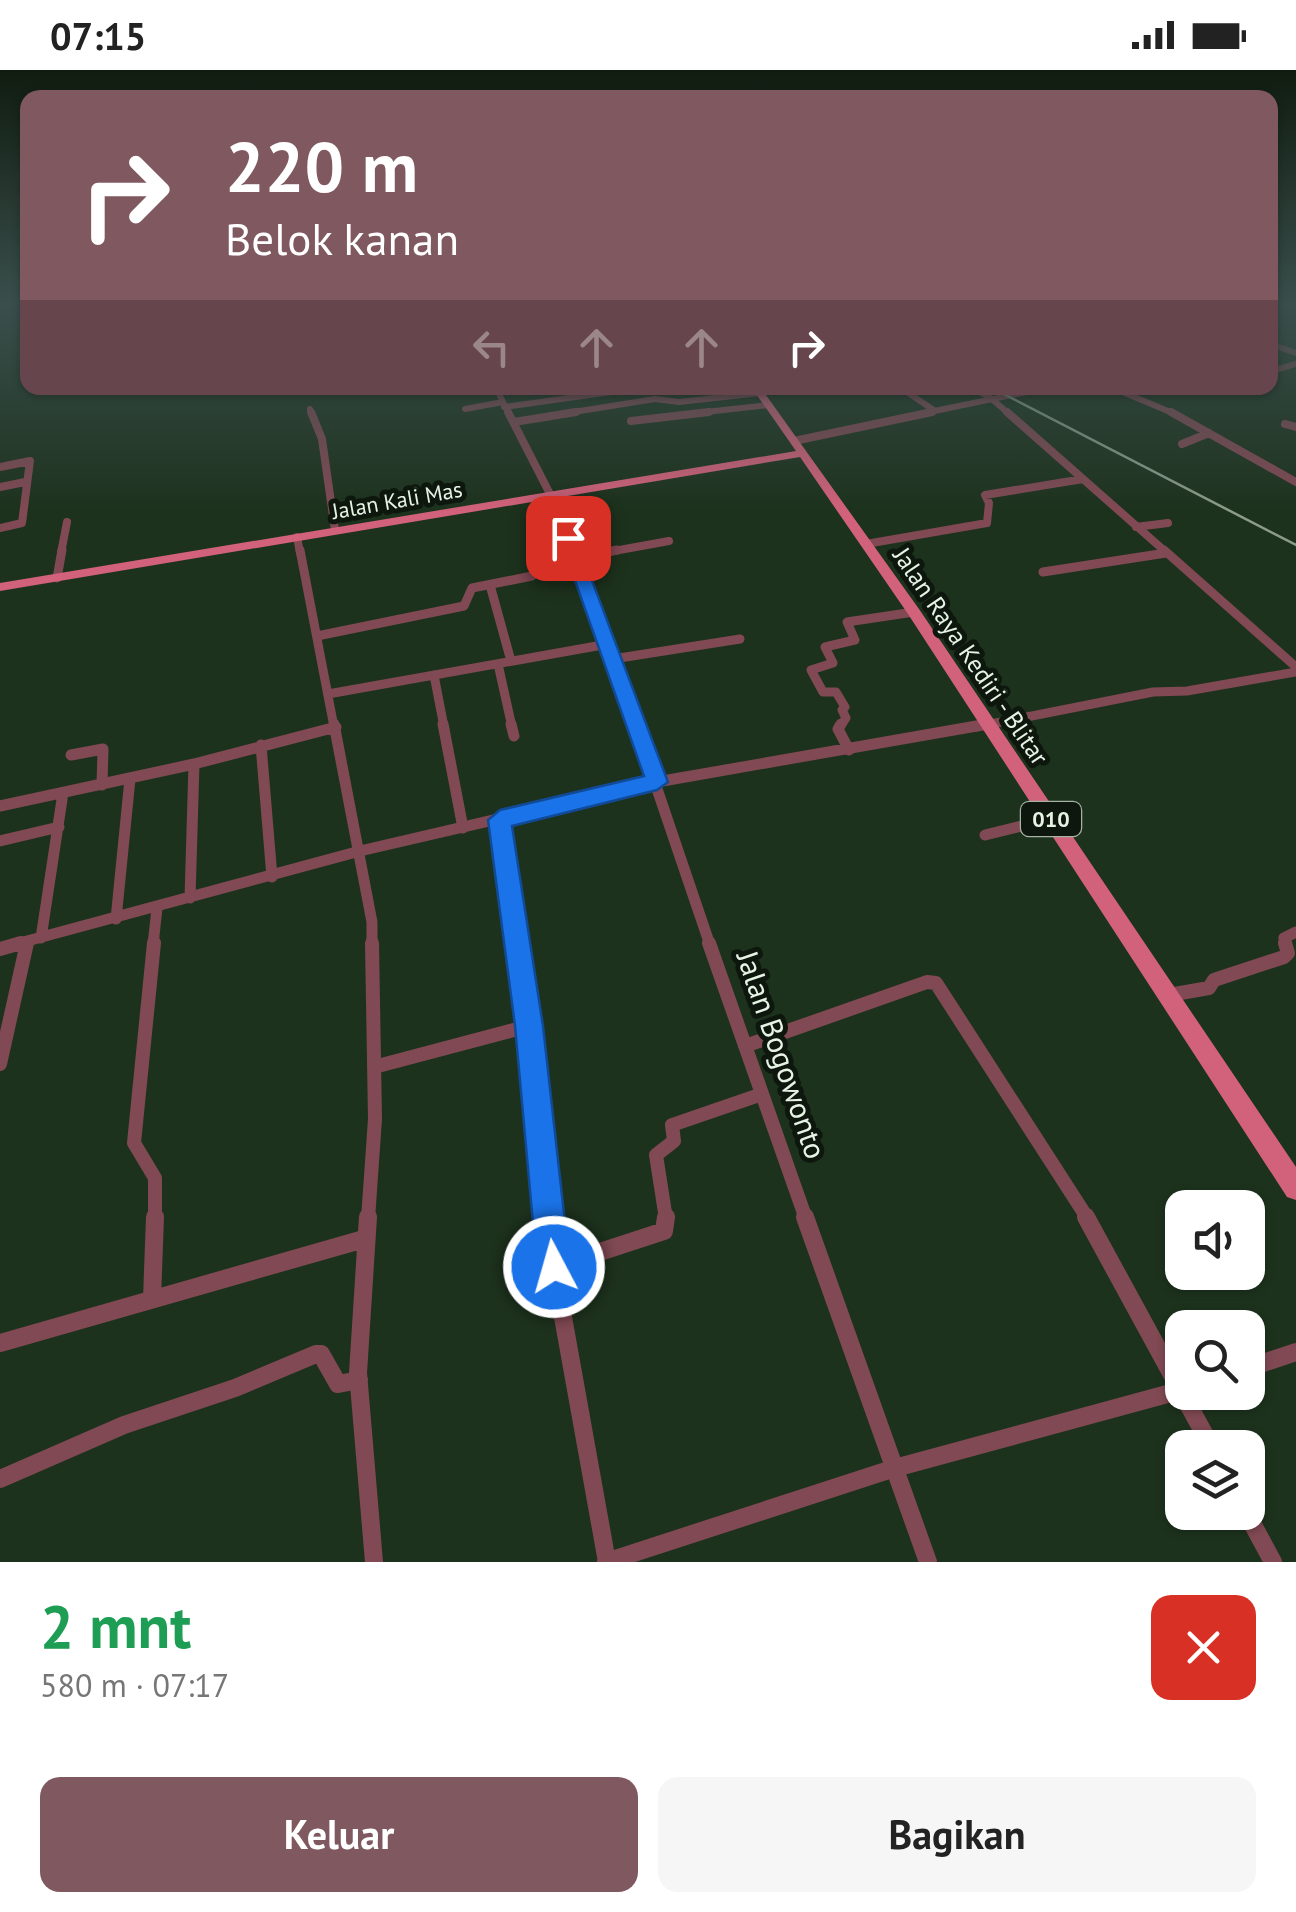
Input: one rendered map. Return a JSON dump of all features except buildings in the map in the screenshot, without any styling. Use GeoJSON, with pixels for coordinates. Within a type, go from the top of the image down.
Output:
{"type":"FeatureCollection","features":[{"type":"Feature","properties":{"kind":"main road","name":"Jalan Raya Kediri - Blitar"},"geometry":{"type":"LineString","coordinates":[[762,395],[914,612],[1296,1188]]}},
{"type":"Feature","properties":{"kind":"main road","name":"Jalan Kali Mas"},"geometry":{"type":"LineString","coordinates":[[0,588],[550,494],[798,447]]}},
{"type":"Feature","properties":{"kind":"street","name":"Jalan Bogowonto"},"geometry":{"type":"LineString","coordinates":[[500,395],[550,494],[577,559],[928,1562]]}},
{"type":"Feature","properties":{"kind":"street"},"geometry":{"type":"LineString","coordinates":[[465,408],[580,395]]}},
{"type":"Feature","properties":{"kind":"street"},"geometry":{"type":"LineString","coordinates":[[514,422],[655,399],[678,402],[725,395]]}},
{"type":"Feature","properties":{"kind":"street"},"geometry":{"type":"LineString","coordinates":[[910,395],[935,412]]}},
{"type":"Feature","properties":{"kind":"street"},"geometry":{"type":"LineString","coordinates":[[985,395],[1296,670]]}},
{"type":"Feature","properties":{"kind":"street"},"geometry":{"type":"LineString","coordinates":[[798,447],[1012,395]]}},
{"type":"Feature","properties":{"kind":"street"},"geometry":{"type":"LineString","coordinates":[[1128,395],[1208,433],[1296,482]]}},
{"type":"Feature","properties":{"kind":"street"},"geometry":{"type":"LineString","coordinates":[[631,421],[769,405]]}},
{"type":"Feature","properties":{"kind":"street"},"geometry":{"type":"LineString","coordinates":[[310,409],[322,438],[335,530]]}},
{"type":"Feature","properties":{"kind":"street"},"geometry":{"type":"LineString","coordinates":[[1285,424],[1296,427]]}},
{"type":"Feature","properties":{"kind":"street"},"geometry":{"type":"LineString","coordinates":[[1182,444],[1208,433]]}},
{"type":"Feature","properties":{"kind":"street"},"geometry":{"type":"LineString","coordinates":[[0,528],[22,522],[32,450]]}},
{"type":"Feature","properties":{"kind":"street"},"geometry":{"type":"LineString","coordinates":[[0,467],[30,461]]}},
{"type":"Feature","properties":{"kind":"street"},"geometry":{"type":"LineString","coordinates":[[866,544],[987,523],[986,494],[1083,479]]}},
{"type":"Feature","properties":{"kind":"street"},"geometry":{"type":"LineString","coordinates":[[0,487],[25,482]]}},
{"type":"Feature","properties":{"kind":"street"},"geometry":{"type":"LineString","coordinates":[[56,578],[67,522]]}},
{"type":"Feature","properties":{"kind":"street"},"geometry":{"type":"LineString","coordinates":[[1136,527],[1168,523]]}},
{"type":"Feature","properties":{"kind":"street"},"geometry":{"type":"LineString","coordinates":[[297,537],[372,922],[375,1119],[364,1239],[359,1380],[374,1562]]}},
{"type":"Feature","properties":{"kind":"street"},"geometry":{"type":"LineString","coordinates":[[317,636],[464,606],[472,588],[532,576],[541,568],[577,559],[669,540]]}},
{"type":"Feature","properties":{"kind":"street"},"geometry":{"type":"LineString","coordinates":[[1042,572],[1166,553]]}},
{"type":"Feature","properties":{"kind":"street"},"geometry":{"type":"LineString","coordinates":[[490,585],[511,661]]}},
{"type":"Feature","properties":{"kind":"street"},"geometry":{"type":"LineString","coordinates":[[848,750],[838,729],[846,718],[842,710],[845,707],[836,692],[823,692],[810,670],[833,663],[824,647],[855,640],[847,622],[914,612]]}},
{"type":"Feature","properties":{"kind":"street"},"geometry":{"type":"LineString","coordinates":[[328,694],[511,661],[740,639]]}},
{"type":"Feature","properties":{"kind":"street"},"geometry":{"type":"LineString","coordinates":[[498,664],[514,736]]}},
{"type":"Feature","properties":{"kind":"street"},"geometry":{"type":"LineString","coordinates":[[0,949],[360,851],[657,782],[751,763],[987,726],[1153,692],[1187,692],[1296,670]]}},
{"type":"Feature","properties":{"kind":"street"},"geometry":{"type":"LineString","coordinates":[[434,675],[463,828]]}},
{"type":"Feature","properties":{"kind":"street"},"geometry":{"type":"LineString","coordinates":[[0,806],[194,764],[336,727]]}},
{"type":"Feature","properties":{"kind":"street"},"geometry":{"type":"LineString","coordinates":[[261,744],[272,876]]}},
{"type":"Feature","properties":{"kind":"street"},"geometry":{"type":"LineString","coordinates":[[71,756],[103,749],[102,784]]}},
{"type":"Feature","properties":{"kind":"street"},"geometry":{"type":"LineString","coordinates":[[190,898],[194,764]]}},
{"type":"Feature","properties":{"kind":"street"},"geometry":{"type":"LineString","coordinates":[[116,919],[130,779]]}},
{"type":"Feature","properties":{"kind":"street"},"geometry":{"type":"LineString","coordinates":[[0,1064],[34,940],[59,828],[62,793]]}},
{"type":"Feature","properties":{"kind":"street"},"geometry":{"type":"LineString","coordinates":[[985,835],[1050,819]]}},
{"type":"Feature","properties":{"kind":"street"},"geometry":{"type":"LineString","coordinates":[[500,820],[529,1026],[554,1267],[607,1562],[895,1468],[1165,1395]]}},
{"type":"Feature","properties":{"kind":"street"},"geometry":{"type":"LineString","coordinates":[[0,841],[59,828]]}},
{"type":"Feature","properties":{"kind":"street"},"geometry":{"type":"LineString","coordinates":[[152,1299],[155,1175],[138,1156],[134,1142],[138,1058],[147,1022],[156,908]]}},
{"type":"Feature","properties":{"kind":"street"},"geometry":{"type":"LineString","coordinates":[[1169,995],[1209,988],[1214,980],[1284,957],[1288,953],[1284,938],[1296,932]]}},
{"type":"Feature","properties":{"kind":"street"},"geometry":{"type":"LineString","coordinates":[[745,1046],[927,982],[936,983],[1092,1226],[1165,1359]]}},
{"type":"Feature","properties":{"kind":"street"},"geometry":{"type":"LineString","coordinates":[[374,1066],[529,1026]]}},
{"type":"Feature","properties":{"kind":"street"},"geometry":{"type":"LineString","coordinates":[[554,1267],[664,1231],[667,1224],[656,1155],[674,1141],[672,1125],[762,1094]]}},
{"type":"Feature","properties":{"kind":"street"},"geometry":{"type":"LineString","coordinates":[[0,1343],[364,1239]]}},
{"type":"Feature","properties":{"kind":"street"},"geometry":{"type":"LineString","coordinates":[[1265,1362],[1296,1352]]}},
{"type":"Feature","properties":{"kind":"street"},"geometry":{"type":"LineString","coordinates":[[0,1479],[124,1425],[235,1388],[316,1354],[322,1354],[338,1384],[359,1380]]}},
{"type":"Feature","properties":{"kind":"street"},"geometry":{"type":"LineString","coordinates":[[1256,1530],[1273,1562]]}},
{"type":"Feature","properties":{"kind":"railway"},"geometry":{"type":"LineString","coordinates":[[1006,395],[1296,545]]}},
{"type":"Feature","properties":{"kind":"route"},"geometry":{"type":"LineString","coordinates":[[554,1267],[529,1026],[500,820],[657,782],[568,538]]}}]}
